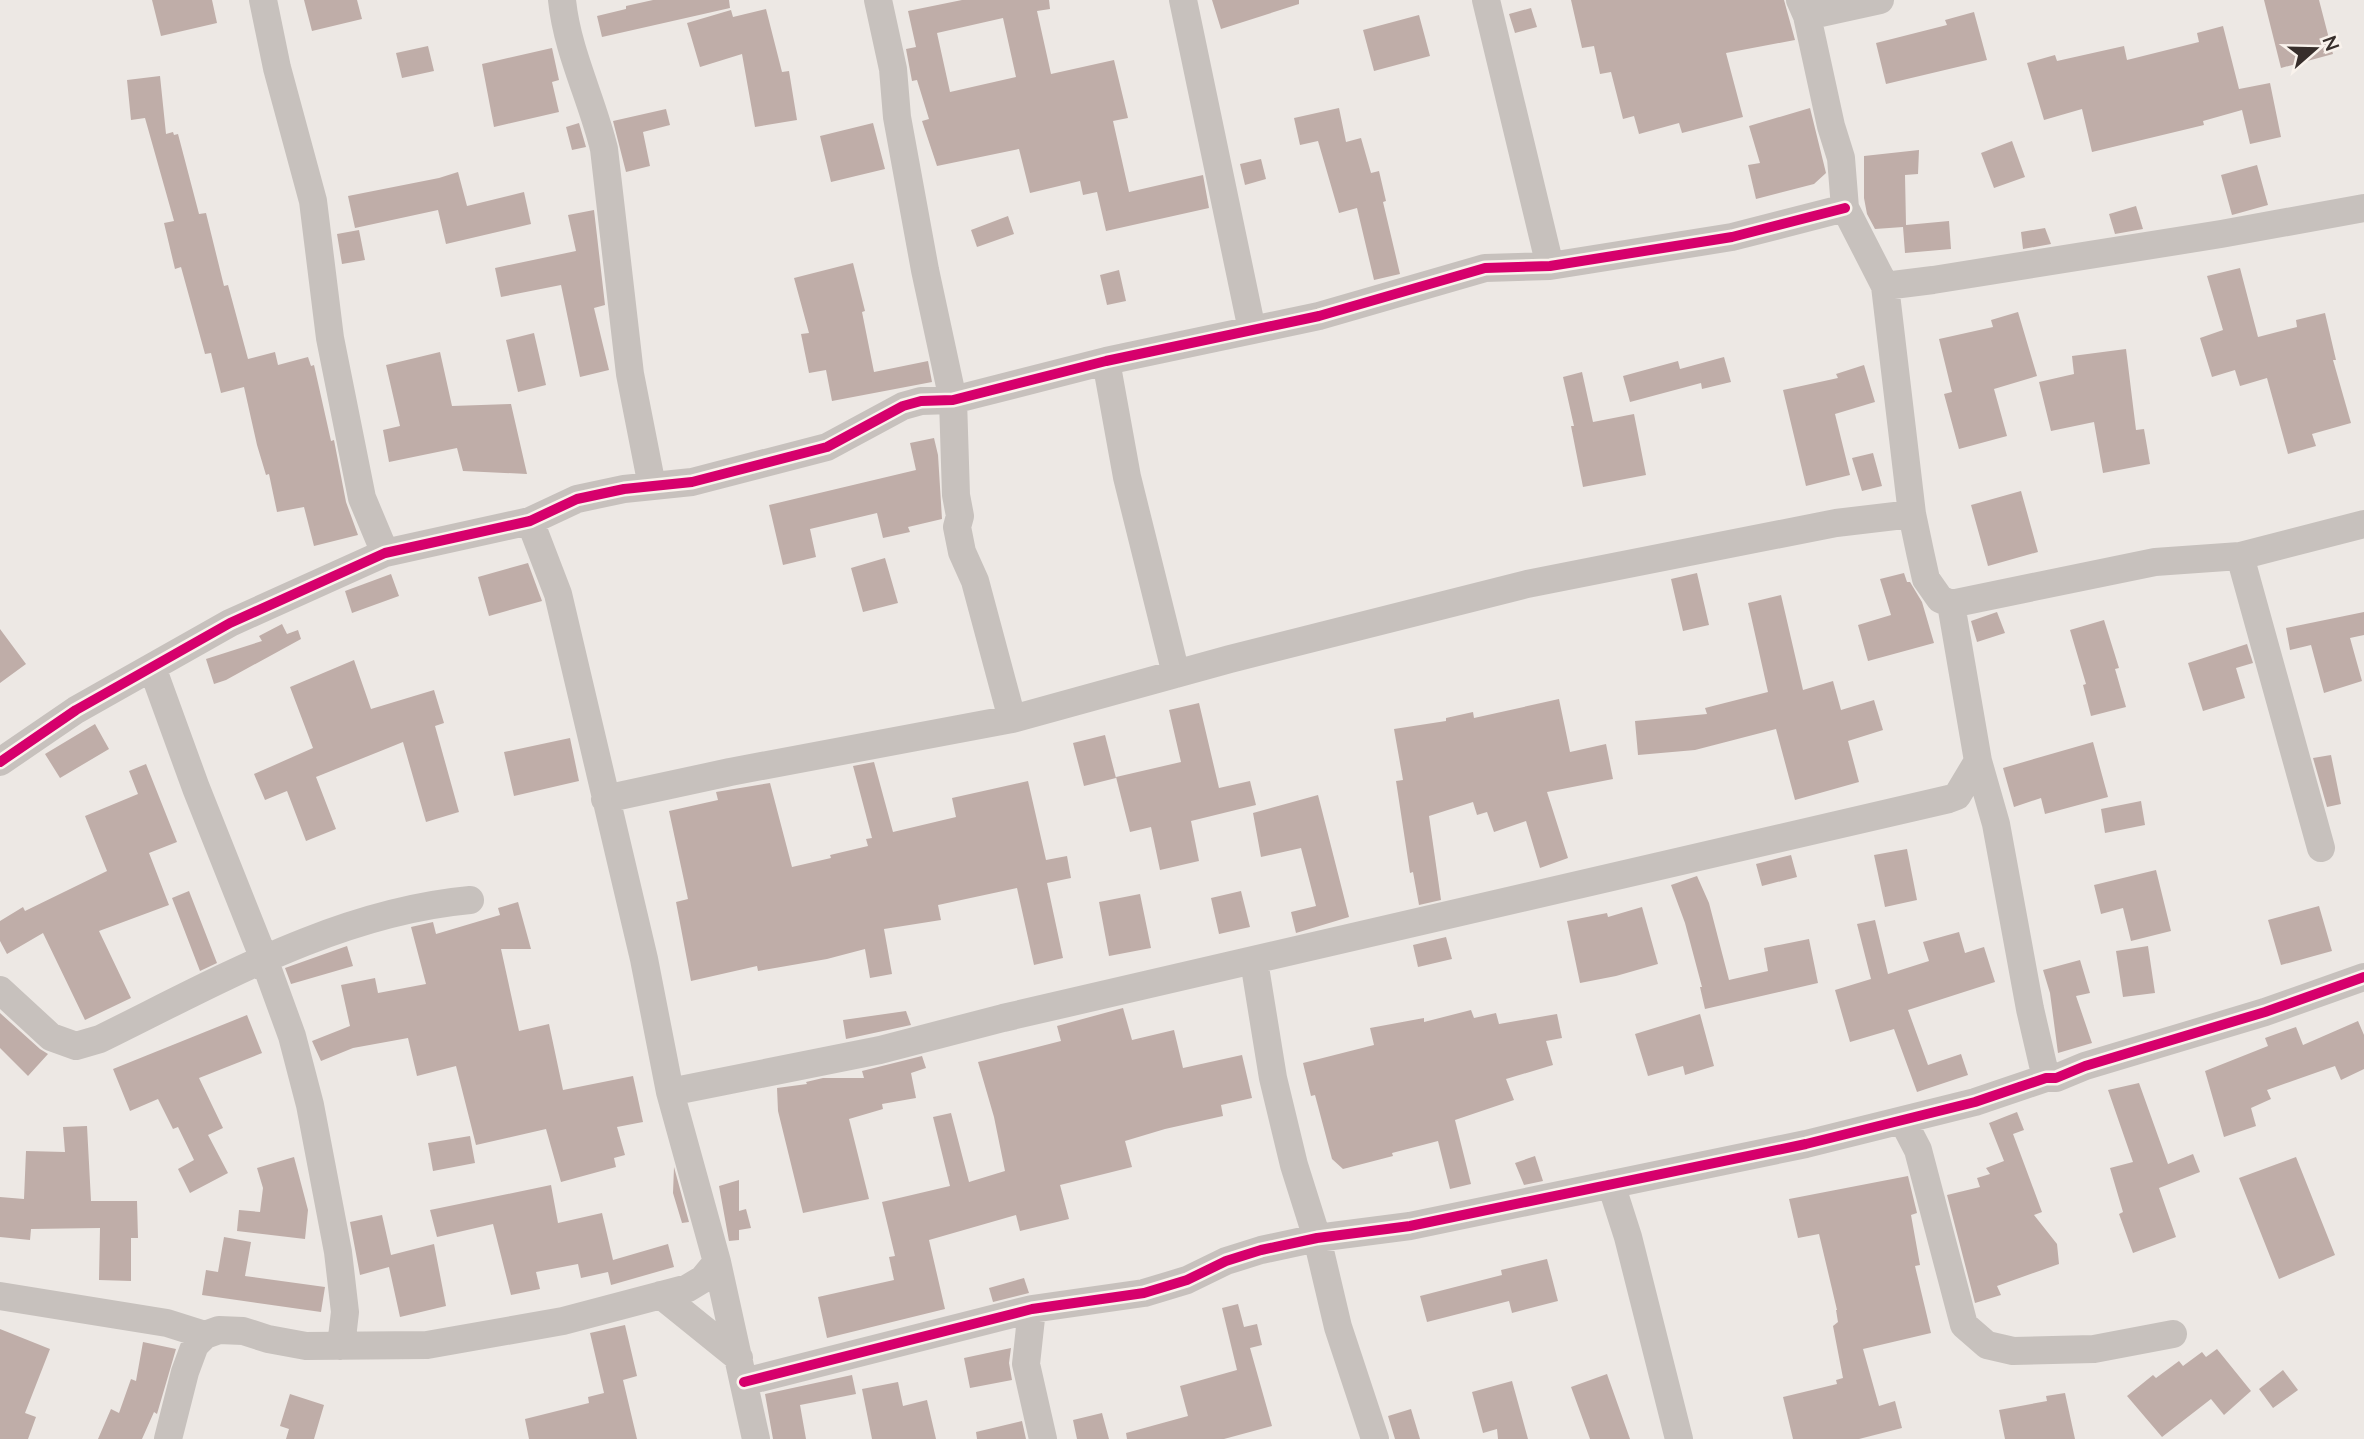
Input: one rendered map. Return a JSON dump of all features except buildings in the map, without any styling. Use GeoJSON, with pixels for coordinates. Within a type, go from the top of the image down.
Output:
{"type":"FeatureCollection","features":[{"type":"Feature","properties":{"kind":"street"},"geometry":{"type":"LineString","coordinates":[[262,0],[277,68],[313,201],[330,338],[362,498],[385,553]]}},
{"type":"Feature","properties":{"kind":"street"},"geometry":{"type":"LineString","coordinates":[[562,0],[564,20],[596,116],[604,149],[631,374],[652,486]]}},
{"type":"Feature","properties":{"kind":"street"},"geometry":{"type":"LineString","coordinates":[[878,0],[893,69],[897,117],[925,270],[953,400],[956,495],[960,516],[957,527],[962,552],[975,581],[1012,719]]}},
{"type":"Feature","properties":{"kind":"street"},"geometry":{"type":"LineString","coordinates":[[1183,0],[1252,330]]}},
{"type":"Feature","properties":{"kind":"street"},"geometry":{"type":"LineString","coordinates":[[1486,0],[1550,266]]}},
{"type":"Feature","properties":{"kind":"street"},"geometry":{"type":"LineString","coordinates":[[1880,0],[1803,8],[1841,158],[1845,208],[1885,286],[1912,513],[1926,579],[1940,599],[1951,604],[2155,562],[2240,556],[2364,524]]}},
{"type":"Feature","properties":{"kind":"street"},"geometry":{"type":"LineString","coordinates":[[0,762],[76,710],[230,623],[385,553],[530,522],[577,499],[624,489],[692,482],[827,447],[903,406],[921,401],[953,400],[1106,361],[1319,316],[1485,268],[1550,266],[1732,237],[1845,208]]}},
{"type":"Feature","properties":{"kind":"street"},"geometry":{"type":"LineString","coordinates":[[1885,286],[2221,234],[2364,208]]}},
{"type":"Feature","properties":{"kind":"street"},"geometry":{"type":"LineString","coordinates":[[1106,361],[1127,477],[1176,674]]}},
{"type":"Feature","properties":{"kind":"street"},"geometry":{"type":"LineString","coordinates":[[605,799],[730,772],[1012,719],[1527,584],[1836,523],[1912,513]]}},
{"type":"Feature","properties":{"kind":"street"},"geometry":{"type":"LineString","coordinates":[[530,522],[558,594],[644,959],[670,1093],[717,1262],[756,1439]]}},
{"type":"Feature","properties":{"kind":"street"},"geometry":{"type":"LineString","coordinates":[[2240,556],[2321,848]]}},
{"type":"Feature","properties":{"kind":"street"},"geometry":{"type":"LineString","coordinates":[[1951,604],[1978,761],[1996,824],[2030,1009],[2046,1078]]}},
{"type":"Feature","properties":{"kind":"street"},"geometry":{"type":"LineString","coordinates":[[152,667],[292,1036],[310,1105],[341,1276],[345,1312],[341,1346]]}},
{"type":"Feature","properties":{"kind":"street"},"geometry":{"type":"LineString","coordinates":[[670,1093],[880,1050],[1003,1018],[1949,799],[1957,796],[1978,761]]}},
{"type":"Feature","properties":{"kind":"street"},"geometry":{"type":"LineString","coordinates":[[0,990],[51,1037],[76,1046],[100,1039],[264,959],[393,912],[429,904],[470,900]]}},
{"type":"Feature","properties":{"kind":"street"},"geometry":{"type":"LineString","coordinates":[[1254,961],[1273,1078],[1294,1165],[1317,1238],[1338,1327],[1376,1439]]}},
{"type":"Feature","properties":{"kind":"street"},"geometry":{"type":"LineString","coordinates":[[742,1370],[1032,1310],[1144,1293],[1186,1280],[1226,1261],[1261,1250],[1317,1238],[1410,1226],[1806,1144],[1903,1121],[1975,1102],[2046,1078],[2056,1078],[2085,1066],[2265,1012],[2364,977]]}},
{"type":"Feature","properties":{"kind":"street"},"geometry":{"type":"LineString","coordinates":[[1903,1121],[1919,1150],[1964,1325],[1987,1345],[2012,1351],[2094,1349],[2173,1334]]}},
{"type":"Feature","properties":{"kind":"street"},"geometry":{"type":"LineString","coordinates":[[1611,1184],[1628,1237],[1679,1439]]}},
{"type":"Feature","properties":{"kind":"street"},"geometry":{"type":"LineString","coordinates":[[167,1439],[195,1345],[205,1335],[219,1330],[232,1329],[306,1346],[427,1345],[563,1321],[688,1288],[703,1279],[717,1262]]}},
{"type":"Feature","properties":{"kind":"street"},"geometry":{"type":"LineString","coordinates":[[661,1295],[742,1370]]}},
{"type":"Feature","properties":{"kind":"street"},"geometry":{"type":"LineString","coordinates":[[0,1296],[167,1323],[205,1335]]}},
{"type":"Feature","properties":{"kind":"street"},"geometry":{"type":"LineString","coordinates":[[1032,1310],[1026,1364],[1043,1439]]}},
{"type":"Feature","properties":{"kind":"cycle path"},"geometry":{"type":"LineString","coordinates":[[0,762],[76,710],[230,623],[385,553],[530,521],[577,499],[624,489],[692,482],[827,447],[903,406],[921,401],[953,400],[1106,361],[1319,316],[1485,268],[1550,266],[1732,237],[1845,208]]}},
{"type":"Feature","properties":{"kind":"cycle path"},"geometry":{"type":"LineString","coordinates":[[744,1382],[1032,1309],[1144,1293],[1187,1280],[1226,1261],[1261,1250],[1317,1238],[1410,1226],[1806,1144],[1975,1102],[2265,1012],[2364,977]]}}]}
